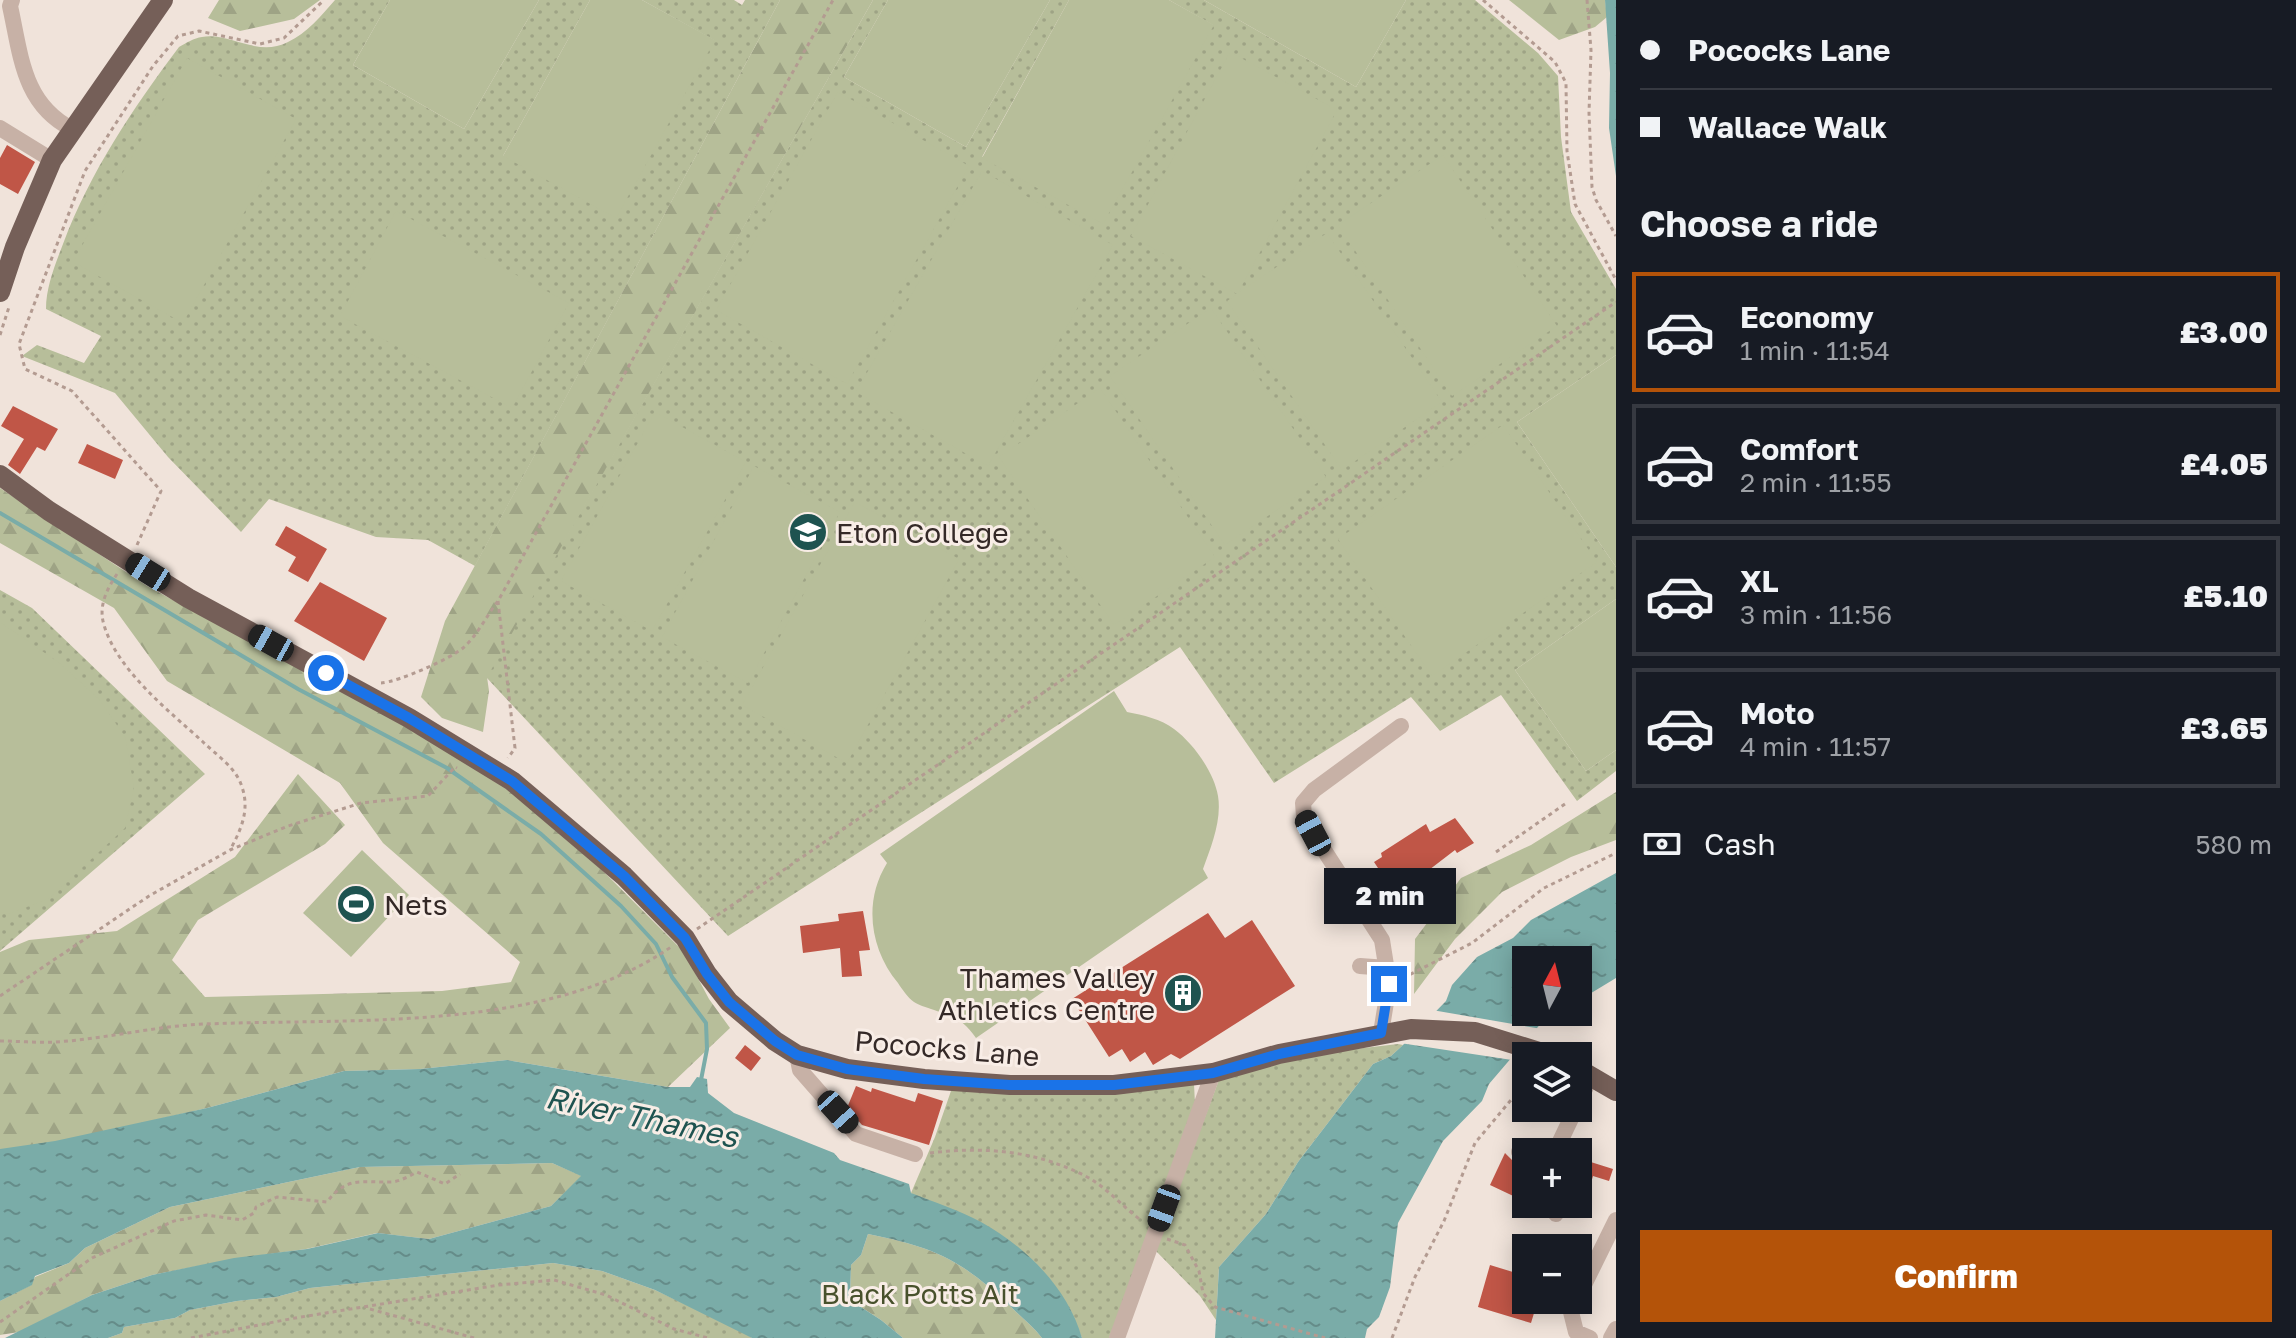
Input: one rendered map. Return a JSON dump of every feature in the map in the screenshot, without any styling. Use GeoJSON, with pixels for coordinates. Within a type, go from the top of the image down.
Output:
{"type":"FeatureCollection","features":[{"type":"Feature","properties":{"kind":"main road"},"geometry":{"type":"LineString","coordinates":[[0,292],[15,247],[52,160],[163,0]]}},
{"type":"Feature","properties":{"kind":"main road","name":"Pococks Lane"},"geometry":{"type":"LineString","coordinates":[[0,475],[49,511],[188,598],[409,718],[512,781],[624,876],[676,944],[707,974],[729,1002],[775,1041],[797,1055],[847,1069],[924,1079],[1010,1085],[1114,1085],[1213,1073],[1279,1054],[1411,1029],[1475,1032],[1512,1043]]}},
{"type":"Feature","properties":{"kind":"main road"},"geometry":{"type":"LineString","coordinates":[[1592,1077],[1616,1091]]}},
{"type":"Feature","properties":{"kind":"street"},"geometry":{"type":"LineString","coordinates":[[12,0],[12,13],[33,96],[53,119],[72,129]]}},
{"type":"Feature","properties":{"kind":"street"},"geometry":{"type":"LineString","coordinates":[[0,128],[52,160]]}},
{"type":"Feature","properties":{"kind":"street"},"geometry":{"type":"LineString","coordinates":[[1381,1033],[1388,976],[1382,940],[1313,833],[1304,816],[1303,803],[1314,790],[1401,726]]}},
{"type":"Feature","properties":{"kind":"street"},"geometry":{"type":"LineString","coordinates":[[1360,966],[1388,976]]}},
{"type":"Feature","properties":{"kind":"street"},"geometry":{"type":"LineString","coordinates":[[797,1055],[800,1070],[856,1134],[915,1154]]}},
{"type":"Feature","properties":{"kind":"street"},"geometry":{"type":"LineString","coordinates":[[1117,1338],[1213,1073]]}},
{"type":"Feature","properties":{"kind":"street"},"geometry":{"type":"LineString","coordinates":[[1592,1269],[1616,1220]]}},
{"type":"Feature","properties":{"kind":"street"},"geometry":{"type":"LineString","coordinates":[[1572,1314],[1576,1332],[1590,1338]]}},
{"type":"Feature","properties":{"kind":"street"},"geometry":{"type":"LineString","coordinates":[[1611,1338],[1616,1329]]}},
{"type":"Feature","properties":{"kind":"path"},"geometry":{"type":"LineString","coordinates":[[137,545],[161,491],[72,391],[25,369],[19,344],[85,171],[153,66],[178,36],[199,31],[260,44],[284,38],[324,0]]}},
{"type":"Feature","properties":{"kind":"path"},"geometry":{"type":"LineString","coordinates":[[376,684],[401,678],[463,647],[498,601],[833,0]]}},
{"type":"Feature","properties":{"kind":"path"},"geometry":{"type":"LineString","coordinates":[[1483,0],[1555,62],[1566,83],[1567,151],[1575,204],[1616,280]]}},
{"type":"Feature","properties":{"kind":"path"},"geometry":{"type":"LineString","coordinates":[[1587,0],[1591,50],[1589,113],[1592,187],[1616,236]]}},
{"type":"Feature","properties":{"kind":"path"},"geometry":{"type":"LineString","coordinates":[[0,1041],[55,1042],[201,1024],[381,1020],[523,1007],[590,987],[651,961],[1616,302]]}},
{"type":"Feature","properties":{"kind":"path"},"geometry":{"type":"LineString","coordinates":[[116,577],[105,594],[103,625],[123,660],[160,704],[233,769],[242,785],[245,817],[230,850]]}},
{"type":"Feature","properties":{"kind":"path"},"geometry":{"type":"LineString","coordinates":[[498,601],[515,748],[498,772]]}},
{"type":"Feature","properties":{"kind":"path"},"geometry":{"type":"LineString","coordinates":[[0,996],[149,896],[230,850],[288,826],[361,803],[428,796],[455,767]]}},
{"type":"Feature","properties":{"kind":"path"},"geometry":{"type":"LineString","coordinates":[[1496,852],[1565,804]]}},
{"type":"Feature","properties":{"kind":"path"},"geometry":{"type":"LineString","coordinates":[[1388,976],[1472,943],[1544,888],[1616,853]]}},
{"type":"Feature","properties":{"kind":"path"},"geometry":{"type":"LineString","coordinates":[[1392,1338],[1415,1277],[1444,1221],[1475,1143],[1512,1099]]}},
{"type":"Feature","properties":{"kind":"path"},"geometry":{"type":"LineString","coordinates":[[915,1154],[996,1149],[1026,1153],[1088,1177],[1146,1224],[1155,1235],[1185,1245],[1199,1271],[1203,1293],[1215,1307],[1325,1338]]}},
{"type":"Feature","properties":{"kind":"path"},"geometry":{"type":"LineString","coordinates":[[0,1322],[92,1258],[174,1221],[206,1215],[242,1220],[254,1213],[256,1207],[277,1197],[327,1202],[337,1189],[360,1180],[396,1182],[417,1172],[445,1184],[460,1174]]}},
{"type":"Feature","properties":{"kind":"path"},"geometry":{"type":"LineString","coordinates":[[191,1338],[499,1285],[554,1280],[606,1295],[674,1329],[708,1338]]}},
{"type":"Feature","properties":{"kind":"path"},"geometry":{"type":"LineString","coordinates":[[366,1308],[474,1338]]}},
{"type":"Feature","properties":{"kind":"green space"},"geometry":{"type":"Polygon","coordinates":[[[219,0],[320,0],[294,19],[240,31],[208,18],[219,0]]]}},
{"type":"Feature","properties":{"kind":"green space"},"geometry":{"type":"Polygon","coordinates":[[[335,0],[390,0],[353,65],[464,129],[539,0],[590,0],[503,156],[714,40],[642,0],[734,0],[742,5],[745,0],[780,0],[475,566],[428,540],[376,537],[269,499],[241,532],[168,457],[115,393],[22,356],[37,345],[84,363],[101,336],[46,309],[49,284],[74,217],[99,166],[145,93],[179,47],[196,38],[212,36],[255,46],[277,46],[301,34],[335,0]]]}},
{"type":"Feature","properties":{"kind":"green space"},"geometry":{"type":"Polygon","coordinates":[[[390,0],[539,0],[464,129],[353,65],[390,0]]]}},
{"type":"Feature","properties":{"kind":"green space"},"geometry":{"type":"Polygon","coordinates":[[[590,0],[642,0],[715,40],[616,218],[503,156],[590,0]]]}},
{"type":"Feature","properties":{"kind":"green space"},"geometry":{"type":"Polygon","coordinates":[[[780,0],[873,0],[487,677],[489,691],[483,732],[442,718],[421,697],[445,621],[780,0]]]}},
{"type":"Feature","properties":{"kind":"green space"},"geometry":{"type":"Polygon","coordinates":[[[873,0],[888,0],[844,77],[966,147],[1050,0],[1069,0],[982,157],[1213,25],[1169,0],[1204,0],[1356,87],[1406,0],[1475,0],[1538,53],[1558,76],[1561,137],[1571,212],[1616,289],[1616,355],[1517,422],[1616,567],[1616,599],[1515,670],[1586,771],[1616,750],[1616,771],[1577,801],[1501,695],[1440,731],[1411,697],[1274,783],[1180,647],[728,936],[486,677],[873,0]]]}},
{"type":"Feature","properties":{"kind":"green space"},"geometry":{"type":"Polygon","coordinates":[[[888,0],[1050,0],[966,147],[844,77],[888,0]]]}},
{"type":"Feature","properties":{"kind":"green space"},"geometry":{"type":"Polygon","coordinates":[[[1069,0],[1169,0],[1214,25],[1103,224],[982,158],[1069,0]]]}},
{"type":"Feature","properties":{"kind":"green space"},"geometry":{"type":"Polygon","coordinates":[[[1204,0],[1406,0],[1356,87],[1204,0]]]}},
{"type":"Feature","properties":{"kind":"green space"},"geometry":{"type":"Polygon","coordinates":[[[1509,0],[1605,0],[1607,17],[1595,27],[1559,40],[1509,0]]]}},
{"type":"Feature","properties":{"kind":"green space"},"geometry":{"type":"Polygon","coordinates":[[[1230,52],[1337,110],[1238,293],[1327,233],[1442,402],[1342,470],[1227,301],[1237,294],[1131,236],[1230,52]]]}},
{"type":"Feature","properties":{"kind":"green space"},"geometry":{"type":"Polygon","coordinates":[[[187,58],[296,119],[183,323],[73,262],[187,58]]]}},
{"type":"Feature","properties":{"kind":"green space"},"geometry":{"type":"Polygon","coordinates":[[[838,92],[969,166],[847,384],[716,310],[838,92]]]}},
{"type":"Feature","properties":{"kind":"green space"},"geometry":{"type":"Polygon","coordinates":[[[1443,155],[1557,326],[1452,396],[1338,225],[1443,155]]]}},
{"type":"Feature","properties":{"kind":"green space"},"geometry":{"type":"Polygon","coordinates":[[[982,171],[1113,245],[988,466],[856,392],[982,171]]]}},
{"type":"Feature","properties":{"kind":"green space"},"geometry":{"type":"Polygon","coordinates":[[[396,211],[569,303],[512,408],[340,316],[396,211]]]}},
{"type":"Feature","properties":{"kind":"green space"},"geometry":{"type":"Polygon","coordinates":[[[1211,308],[1326,477],[1225,545],[1110,376],[1211,308]]]}},
{"type":"Feature","properties":{"kind":"green space"},"geometry":{"type":"Polygon","coordinates":[[[1616,355],[1616,567],[1517,422],[1616,355]]]}},
{"type":"Feature","properties":{"kind":"green space"},"geometry":{"type":"Polygon","coordinates":[[[1100,388],[1215,557],[1114,625],[999,457],[1100,388]]]}},
{"type":"Feature","properties":{"kind":"green space"},"geometry":{"type":"Polygon","coordinates":[[[655,412],[746,462],[652,631],[561,581],[655,412]]]}},
{"type":"Feature","properties":{"kind":"green space"},"geometry":{"type":"Polygon","coordinates":[[[1503,425],[1597,562],[1432,676],[1338,539],[1503,425]]]}},
{"type":"Feature","properties":{"kind":"green space"},"geometry":{"type":"Polygon","coordinates":[[[754,466],[840,512],[748,683],[662,637],[754,466]]]}},
{"type":"Feature","properties":{"kind":"green space"},"geometry":{"type":"Polygon","coordinates":[[[0,488],[147,586],[387,716],[502,783],[601,869],[684,952],[709,999],[730,1028],[668,1087],[507,1060],[420,1069],[344,1071],[207,1108],[0,1156],[0,952],[29,940],[117,931],[235,857],[298,774],[345,825],[325,844],[198,920],[172,960],[205,997],[442,991],[511,982],[520,962],[383,843],[340,783],[167,681],[114,608],[0,543],[0,488]]]}},
{"type":"Feature","properties":{"kind":"green space"},"geometry":{"type":"Polygon","coordinates":[[[855,502],[959,559],[847,763],[742,705],[855,502]]]}},
{"type":"Feature","properties":{"kind":"green space"},"geometry":{"type":"Polygon","coordinates":[[[0,590],[32,608],[205,774],[0,951],[0,590]]]}},
{"type":"Feature","properties":{"kind":"green space"},"geometry":{"type":"Polygon","coordinates":[[[1616,599],[1616,750],[1586,771],[1515,670],[1616,599]]]}},
{"type":"Feature","properties":{"kind":"green space"},"geometry":{"type":"Polygon","coordinates":[[[0,622],[58,662],[99,699],[125,737],[134,787],[125,828],[48,899],[8,914],[0,912],[0,622]]]}},
{"type":"Feature","properties":{"kind":"green space"},"geometry":{"type":"Polygon","coordinates":[[[1114,691],[1127,712],[1158,720],[1181,735],[1202,759],[1212,777],[1218,796],[1218,814],[1203,869],[1208,878],[976,1038],[957,1019],[912,1000],[881,955],[873,925],[875,893],[887,863],[880,854],[1114,691]]]}},
{"type":"Feature","properties":{"kind":"green space"},"geometry":{"type":"Polygon","coordinates":[[[1616,792],[1616,840],[1571,857],[1502,892],[1455,939],[1414,994],[1415,939],[1461,878],[1531,845],[1616,792]]]}},
{"type":"Feature","properties":{"kind":"green space","name":"Nets"},"geometry":{"type":"Polygon","coordinates":[[[362,850],[409,895],[351,957],[303,913],[362,850]]]}},
{"type":"Feature","properties":{"kind":"green space"},"geometry":{"type":"Polygon","coordinates":[[[1403,1045],[1391,1056],[1373,1064],[1298,1162],[1266,1214],[1219,1267],[1216,1320],[1200,1296],[1155,1250],[1220,1077],[1321,1053],[1403,1045]]]}},
{"type":"Feature","properties":{"kind":"green space"},"geometry":{"type":"Polygon","coordinates":[[[1194,1084],[1195,1104],[1145,1249],[1109,1338],[1082,1338],[1070,1309],[911,1193],[952,1088],[1194,1084]]]}},
{"type":"Feature","properties":{"kind":"green space"},"geometry":{"type":"Polygon","coordinates":[[[552,1163],[582,1176],[551,1206],[429,1239],[377,1233],[306,1249],[152,1275],[92,1295],[19,1332],[0,1335],[0,1301],[31,1285],[35,1277],[69,1263],[85,1248],[170,1207],[360,1167],[552,1163]]]}},
{"type":"Feature","properties":{"kind":"green space","name":"Black Potts Ait"},"geometry":{"type":"Polygon","coordinates":[[[868,1234],[929,1250],[962,1267],[993,1291],[1042,1338],[903,1338],[850,1300],[851,1265],[861,1255],[868,1234]]]}},
{"type":"Feature","properties":{"kind":"green space"},"geometry":{"type":"Polygon","coordinates":[[[553,1263],[602,1271],[655,1290],[752,1338],[108,1338],[122,1333],[124,1327],[175,1318],[190,1310],[276,1297],[310,1288],[553,1263]]]}},
{"type":"Feature","properties":{"kind":"water"},"geometry":{"type":"Polygon","coordinates":[[[1605,0],[1616,0],[1616,176],[1609,128],[1610,73],[1605,0]]]}},
{"type":"Feature","properties":{"kind":"water"},"geometry":{"type":"Polygon","coordinates":[[[1616,873],[1616,978],[1592,993],[1592,946],[1512,946],[1512,1026],[1539,1026],[1525,1042],[1512,1042],[1512,1057],[1489,1084],[1482,1101],[1443,1141],[1398,1223],[1390,1287],[1379,1317],[1367,1329],[1365,1338],[1215,1338],[1219,1267],[1266,1214],[1298,1162],[1373,1064],[1391,1056],[1446,1001],[1452,985],[1477,957],[1513,938],[1531,920],[1616,873]]]}},
{"type":"Feature","properties":{"kind":"water","name":"River Thames"},"geometry":{"type":"Polygon","coordinates":[[[507,1060],[668,1087],[690,1087],[697,1077],[707,1079],[708,1093],[734,1113],[834,1153],[840,1160],[909,1184],[911,1193],[981,1222],[1013,1243],[1043,1270],[1055,1286],[1082,1338],[1042,1338],[993,1291],[962,1267],[929,1250],[868,1234],[861,1255],[851,1265],[850,1300],[903,1338],[752,1338],[655,1290],[602,1271],[553,1263],[310,1288],[276,1297],[190,1310],[175,1318],[124,1327],[122,1333],[108,1338],[5,1338],[92,1295],[152,1275],[234,1258],[307,1249],[378,1233],[429,1239],[551,1206],[581,1176],[552,1163],[360,1167],[170,1207],[85,1248],[69,1263],[35,1276],[32,1285],[0,1301],[0,1149],[55,1141],[207,1108],[344,1071],[420,1069],[507,1060]]]}},
{"type":"Feature","properties":{"kind":"pier"},"geometry":{"type":"Polygon","coordinates":[[[1432,1010],[1542,1029],[1529,1042],[1512,1042],[1512,1060],[1400,1043],[1432,1010]]]}},
{"type":"Feature","properties":{"kind":"building"},"geometry":{"type":"Polygon","coordinates":[[[7,145],[35,162],[18,194],[0,184],[0,158],[7,145]]]}},
{"type":"Feature","properties":{"kind":"building"},"geometry":{"type":"Polygon","coordinates":[[[13,406],[58,429],[45,451],[37,447],[20,474],[8,465],[24,439],[1,426],[13,406]]]}},
{"type":"Feature","properties":{"kind":"building"},"geometry":{"type":"Polygon","coordinates":[[[87,444],[123,460],[115,479],[78,463],[87,444]]]}},
{"type":"Feature","properties":{"kind":"building"},"geometry":{"type":"Polygon","coordinates":[[[286,526],[327,549],[308,582],[288,571],[296,557],[275,545],[286,526]]]}},
{"type":"Feature","properties":{"kind":"building"},"geometry":{"type":"Polygon","coordinates":[[[320,582],[387,618],[364,661],[294,621],[320,582]]]}},
{"type":"Feature","properties":{"kind":"building"},"geometry":{"type":"Polygon","coordinates":[[[1455,818],[1474,843],[1457,853],[1455,850],[1425,873],[1431,881],[1400,901],[1374,862],[1382,857],[1381,853],[1426,824],[1430,832],[1455,818]]]}},
{"type":"Feature","properties":{"kind":"building"},"geometry":{"type":"Polygon","coordinates":[[[863,911],[870,950],[859,951],[862,976],[842,977],[840,948],[803,953],[800,926],[839,921],[838,914],[863,911]]]}},
{"type":"Feature","properties":{"kind":"building","name":"Thames Valley Athletics Centre"},"geometry":{"type":"Polygon","coordinates":[[[1208,913],[1225,938],[1252,920],[1295,986],[1180,1059],[1171,1054],[1153,1065],[1145,1052],[1130,1062],[1122,1049],[1109,1057],[1072,999],[1208,913]]]}},
{"type":"Feature","properties":{"kind":"building"},"geometry":{"type":"Polygon","coordinates":[[[745,1045],[761,1058],[751,1071],[735,1058],[745,1045]]]}},
{"type":"Feature","properties":{"kind":"building"},"geometry":{"type":"Polygon","coordinates":[[[856,1086],[915,1102],[918,1093],[943,1101],[929,1145],[862,1125],[847,1108],[856,1086]]]}},
{"type":"Feature","properties":{"kind":"building"},"geometry":{"type":"Polygon","coordinates":[[[1505,1153],[1512,1160],[1512,1195],[1490,1185],[1505,1153]]]}},
{"type":"Feature","properties":{"kind":"building"},"geometry":{"type":"Polygon","coordinates":[[[1592,1162],[1613,1169],[1609,1181],[1593,1176],[1592,1179],[1592,1162]]]}},
{"type":"Feature","properties":{"kind":"building"},"geometry":{"type":"Polygon","coordinates":[[[1490,1265],[1512,1272],[1512,1314],[1534,1314],[1531,1323],[1478,1307],[1490,1265]]]}},
{"type":"Feature","properties":{"kind":"waterway"},"geometry":{"type":"LineString","coordinates":[[0,513],[298,689],[447,768],[541,834],[621,906],[656,944],[672,977],[706,1023],[707,1049],[701,1080]]}},
{"type":"Feature","properties":{"kind":"place","name":"Eton College"},"geometry":{"type":"Point","coordinates":[808,532]}},
{"type":"Feature","properties":{"kind":"place","name":"Nets"},"geometry":{"type":"Point","coordinates":[356,904]}},
{"type":"Feature","properties":{"kind":"place","name":"Thames Valley Athletics Centre"},"geometry":{"type":"Point","coordinates":[1183,993]}},
{"type":"Feature","properties":{"kind":"route"},"geometry":{"type":"LineString","coordinates":[[326,673],[409,718],[512,781],[624,876],[685,938],[729,1002],[775,1041],[797,1055],[847,1069],[924,1079],[1010,1085],[1114,1085],[1213,1073],[1279,1054],[1381,1033],[1389,984]]}}]}
